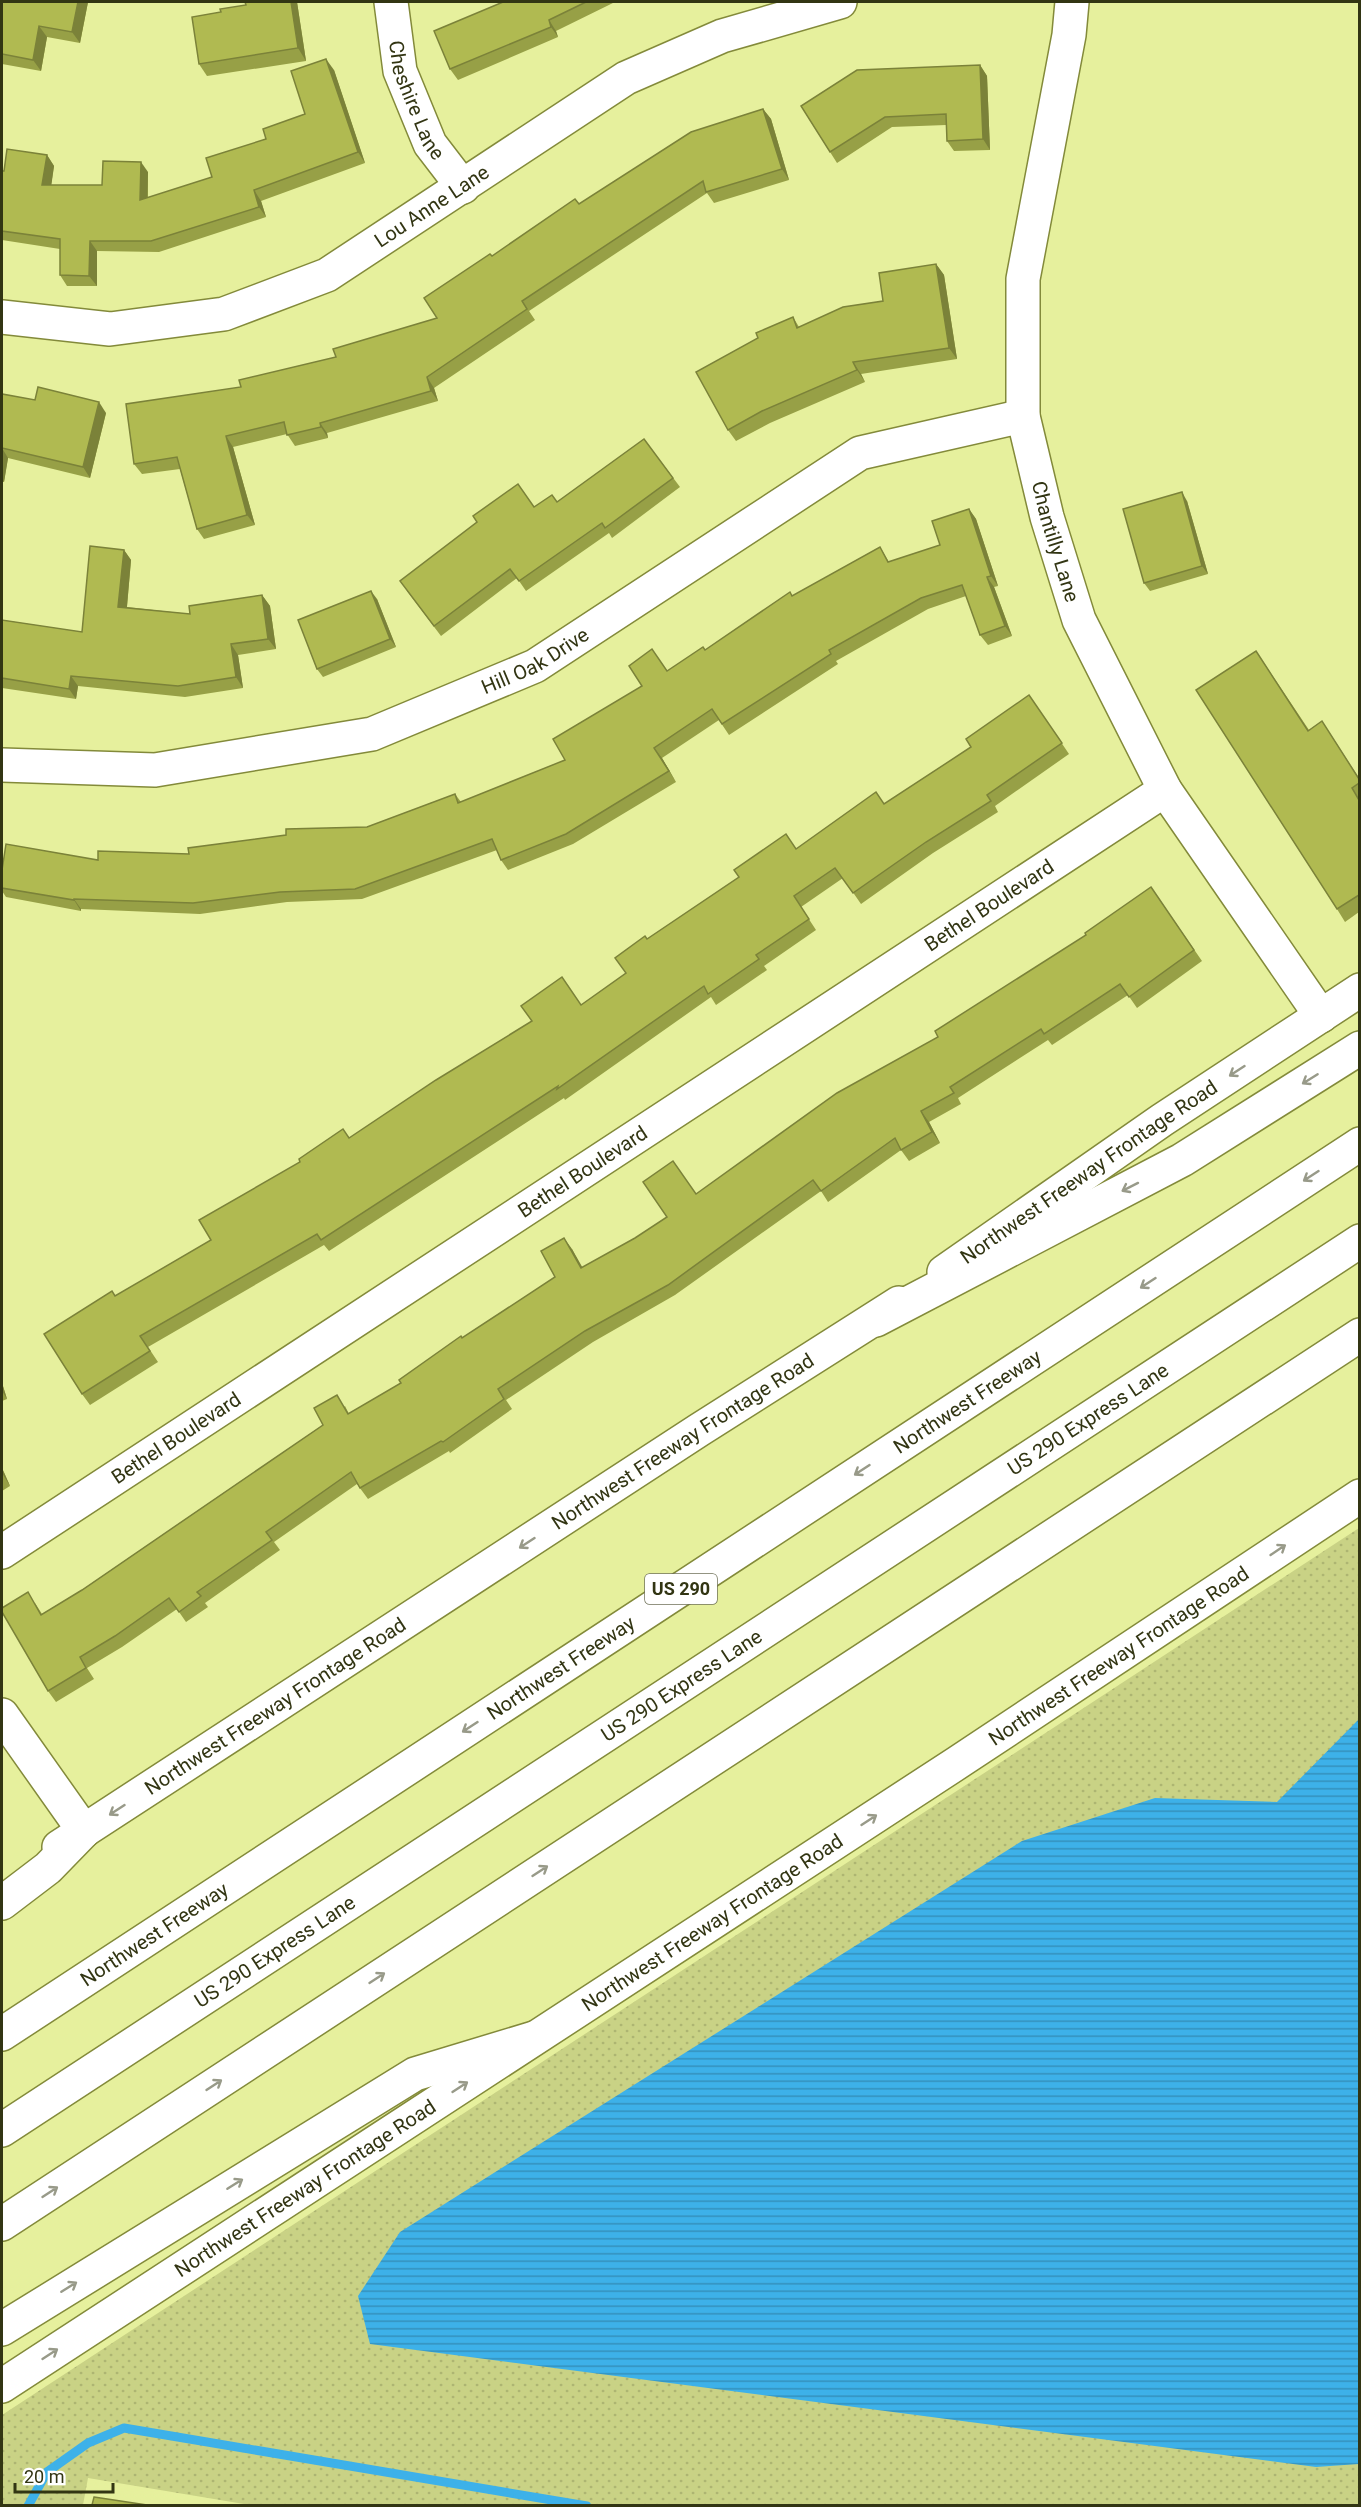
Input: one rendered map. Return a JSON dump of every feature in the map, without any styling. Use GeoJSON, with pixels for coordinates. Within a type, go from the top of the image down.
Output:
{"type":"FeatureCollection","features":[{"type":"Feature","properties":{"kind":"main road","name":"Cheshire Lane"},"geometry":{"type":"LineString","coordinates":[[391,2],[400,71],[430,144],[463,188]]}},
{"type":"Feature","properties":{"kind":"main road","name":"Lou Anne Lane"},"geometry":{"type":"LineString","coordinates":[[2,318],[110,329],[224,314],[327,275],[463,188],[626,78],[723,36],[840,2]]}},
{"type":"Feature","properties":{"kind":"main road","name":"Chantilly Lane"},"geometry":{"type":"LineString","coordinates":[[1072,2],[1070,35],[1023,279],[1023,416],[1047,517],[1079,620],[1165,790],[1321,1016]]}},
{"type":"Feature","properties":{"kind":"main road","name":"Hill Oak Drive"},"geometry":{"type":"LineString","coordinates":[[2,765],[155,770],[372,734],[535,666],[860,453],[1023,416]]}},
{"type":"Feature","properties":{"kind":"main road","name":"Bethel Boulevard"},"geometry":{"type":"LineString","coordinates":[[2,1552],[1165,790]]}},
{"type":"Feature","properties":{"kind":"main road","name":"Northwest Freeway Frontage Road"},"geometry":{"type":"LineString","coordinates":[[2,1884],[699,1431],[876,1320],[1162,1120],[1359,990]]}},
{"type":"Feature","properties":{"kind":"main road"},"geometry":{"type":"LineString","coordinates":[[876,1320],[1182,1160],[1359,1048]]}},
{"type":"Feature","properties":{"kind":"main road","name":"Northwest Freeway"},"geometry":{"type":"LineString","coordinates":[[2,2034],[1359,1144]]}},
{"type":"Feature","properties":{"kind":"main road","name":"US 290 Express Lane"},"geometry":{"type":"LineString","coordinates":[[2,2130],[1359,1241]]}},
{"type":"Feature","properties":{"kind":"main road"},"geometry":{"type":"LineString","coordinates":[[2,2224],[1359,1335]]}},
{"type":"Feature","properties":{"kind":"main road","name":"Northwest Freeway Frontage Road"},"geometry":{"type":"LineString","coordinates":[[2,2386],[957,1763],[1359,1496]]}},
{"type":"Feature","properties":{"kind":"main road"},"geometry":{"type":"LineString","coordinates":[[2,1715],[84,1831],[48,1868],[2,1903]]}},
{"type":"Feature","properties":{"kind":"main road"},"geometry":{"type":"LineString","coordinates":[[2,2329],[415,2073],[534,2038]]}},
{"type":"Feature","properties":{"kind":"green space"},"geometry":{"type":"Polygon","coordinates":[[[1359,1528],[1359,2505],[256,2506],[88,2478],[83,2505],[2,2506],[2,2415],[1359,1528]]]}},
{"type":"Feature","properties":{"kind":"water"},"geometry":{"type":"Polygon","coordinates":[[[1359,1719],[1359,2464],[1316,2467],[370,2344],[358,2296],[400,2232],[1022,1841],[1155,1798],[1277,1802],[1359,1719]]]}},
{"type":"Feature","properties":{"kind":"building"},"geometry":{"type":"Polygon","coordinates":[[[2,2],[78,2],[72,32],[39,26],[33,60],[2,54],[2,2]]]}},
{"type":"Feature","properties":{"kind":"building"},"geometry":{"type":"Polygon","coordinates":[[[245,2],[291,2],[298,48],[199,64],[192,17],[246,5],[245,2]]]}},
{"type":"Feature","properties":{"kind":"building"},"geometry":{"type":"Polygon","coordinates":[[[503,2],[586,2],[549,20],[551,27],[450,69],[434,31],[503,2]]]}},
{"type":"Feature","properties":{"kind":"building"},"geometry":{"type":"Polygon","coordinates":[[[326,59],[358,152],[254,190],[259,207],[151,241],[90,241],[89,276],[60,275],[60,239],[2,231],[2,171],[4,171],[7,149],[47,155],[42,185],[102,185],[103,161],[141,162],[140,200],[212,177],[206,158],[266,139],[263,129],[305,114],[291,71],[326,59]]]}},
{"type":"Feature","properties":{"kind":"building"},"geometry":{"type":"Polygon","coordinates":[[[980,65],[983,139],[947,141],[946,114],[885,117],[830,152],[801,106],[857,70],[980,65]]]}},
{"type":"Feature","properties":{"kind":"building"},"geometry":{"type":"Polygon","coordinates":[[[763,109],[782,169],[706,192],[703,181],[522,301],[527,309],[427,377],[431,391],[320,423],[321,427],[287,435],[284,422],[226,436],[247,515],[197,529],[177,457],[134,464],[126,404],[241,387],[239,380],[336,357],[333,349],[437,318],[424,298],[490,254],[492,256],[575,199],[579,204],[691,132],[763,109]]]}},
{"type":"Feature","properties":{"kind":"building"},"geometry":{"type":"Polygon","coordinates":[[[936,264],[949,348],[853,362],[857,370],[762,411],[728,430],[696,372],[758,338],[756,333],[793,317],[797,328],[843,307],[883,301],[879,273],[936,264]]]}},
{"type":"Feature","properties":{"kind":"building"},"geometry":{"type":"Polygon","coordinates":[[[38,387],[99,402],[83,467],[2,448],[2,394],[35,400],[38,387]]]}},
{"type":"Feature","properties":{"kind":"building"},"geometry":{"type":"Polygon","coordinates":[[[644,439],[673,478],[605,528],[602,523],[519,581],[510,569],[434,626],[400,581],[477,522],[473,516],[518,484],[534,507],[552,495],[557,502],[644,439]]]}},
{"type":"Feature","properties":{"kind":"building"},"geometry":{"type":"Polygon","coordinates":[[[1182,492],[1202,566],[1144,583],[1123,509],[1182,492]]]}},
{"type":"Feature","properties":{"kind":"building"},"geometry":{"type":"Polygon","coordinates":[[[969,509],[991,576],[987,577],[1005,626],[980,635],[962,585],[921,598],[829,650],[831,654],[722,724],[712,709],[654,748],[669,771],[566,834],[501,860],[492,839],[355,889],[280,892],[193,903],[74,900],[2,888],[6,844],[98,860],[98,851],[189,854],[188,848],[286,835],[286,829],[367,827],[455,794],[458,803],[565,760],[553,739],[642,686],[629,666],[652,649],[667,671],[703,647],[705,650],[790,592],[792,596],[880,547],[888,562],[940,545],[932,521],[969,509]]]}},
{"type":"Feature","properties":{"kind":"building"},"geometry":{"type":"Polygon","coordinates":[[[90,546],[124,550],[118,607],[190,614],[189,606],[262,595],[268,639],[231,644],[236,677],[178,686],[71,676],[69,689],[2,678],[2,620],[82,632],[90,546]]]}},
{"type":"Feature","properties":{"kind":"building"},"geometry":{"type":"Polygon","coordinates":[[[371,591],[390,639],[317,669],[298,620],[371,591]]]}},
{"type":"Feature","properties":{"kind":"building"},"geometry":{"type":"Polygon","coordinates":[[[1256,651],[1308,731],[1322,721],[1359,779],[1359,783],[1352,788],[1359,800],[1359,895],[1337,909],[1196,690],[1256,651]]]}},
{"type":"Feature","properties":{"kind":"building"},"geometry":{"type":"Polygon","coordinates":[[[1029,695],[1062,743],[987,795],[991,801],[926,842],[853,893],[835,868],[794,896],[809,919],[756,955],[759,959],[708,994],[704,986],[557,1089],[558,1086],[321,1240],[317,1234],[140,1336],[150,1351],[82,1394],[44,1334],[112,1291],[115,1296],[211,1240],[199,1220],[300,1162],[299,1159],[343,1129],[349,1138],[436,1080],[532,1021],[521,1006],[562,977],[581,1005],[626,973],[615,958],[645,936],[647,939],[739,877],[734,870],[786,834],[796,849],[876,792],[884,804],[971,747],[966,739],[1029,695]]]}},
{"type":"Feature","properties":{"kind":"building"},"geometry":{"type":"Polygon","coordinates":[[[1151,887],[1194,950],[1129,997],[1120,984],[1044,1034],[1041,1029],[950,1087],[954,1093],[921,1111],[932,1132],[901,1150],[895,1138],[821,1191],[813,1180],[668,1285],[585,1331],[498,1389],[504,1399],[443,1442],[441,1441],[360,1488],[351,1472],[266,1532],[272,1540],[197,1592],[201,1596],[179,1612],[169,1598],[115,1636],[80,1657],[86,1668],[48,1691],[2,1612],[2,1608],[28,1592],[41,1615],[82,1590],[323,1425],[314,1408],[337,1395],[348,1414],[401,1383],[399,1380],[461,1336],[462,1338],[555,1277],[541,1251],[564,1238],[581,1268],[667,1217],[643,1182],[673,1161],[696,1194],[837,1093],[938,1037],[935,1031],[1086,935],[1085,933],[1151,887]]]}},
{"type":"Feature","properties":{"kind":"building"},"geometry":{"type":"Polygon","coordinates":[[[94,2497],[147,2505],[92,2505],[94,2497]]]}},
{"type":"Feature","properties":{"kind":"waterway"},"geometry":{"type":"LineString","coordinates":[[28,2506],[47,2472],[88,2443],[124,2428],[587,2506]]}}]}
